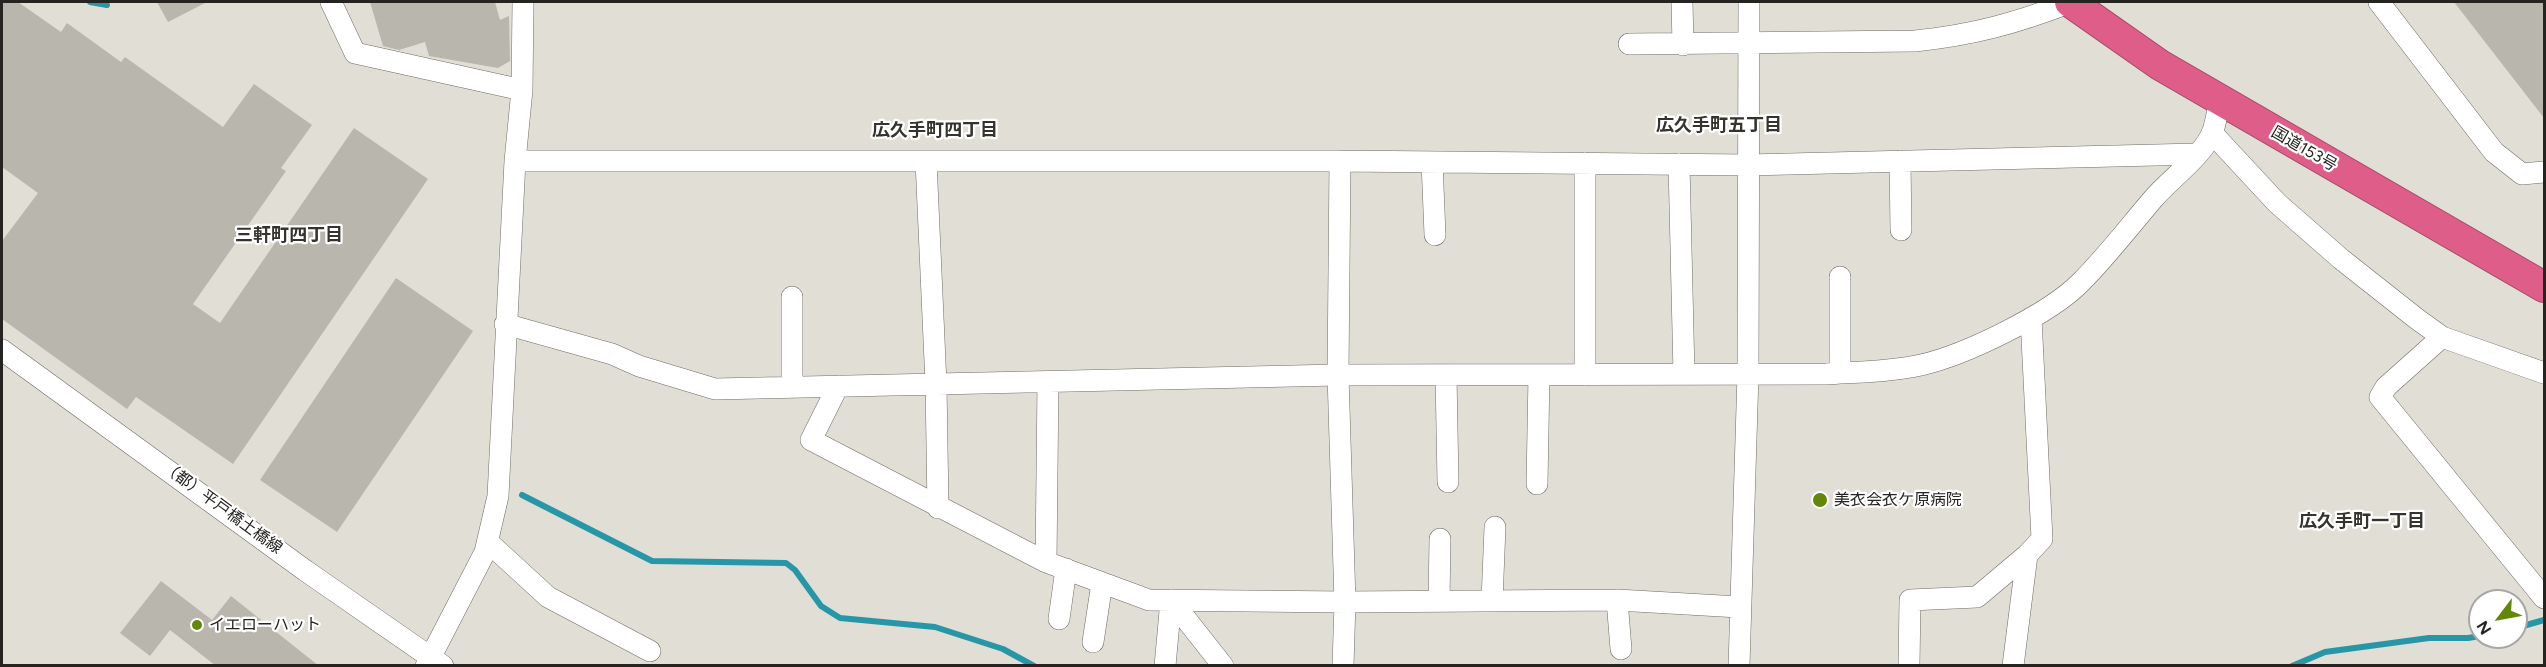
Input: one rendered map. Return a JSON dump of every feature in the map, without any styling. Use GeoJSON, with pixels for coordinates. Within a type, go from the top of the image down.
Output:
{"type":"FeatureCollection","features":[{"type":"Feature","properties":{"kind":"highway","name":"国道153号"},"geometry":{"type":"LineString","coordinates":[[2071,2],[2160,65],[2544,286]]}},
{"type":"Feature","properties":{"kind":"street"},"geometry":{"type":"LineString","coordinates":[[331,2],[355,53],[522,90]]}},
{"type":"Feature","properties":{"kind":"street"},"geometry":{"type":"LineString","coordinates":[[433,663],[478,568],[488,542],[498,496],[505,324],[515,161],[522,90],[523,2]]}},
{"type":"Feature","properties":{"kind":"street"},"geometry":{"type":"LineString","coordinates":[[1682,2],[1683,45]]}},
{"type":"Feature","properties":{"kind":"street"},"geometry":{"type":"LineString","coordinates":[[1739,666],[1739,607],[1748,374],[1749,2]]}},
{"type":"Feature","properties":{"kind":"street"},"geometry":{"type":"LineString","coordinates":[[1629,44],[1749,45],[1952,38],[2017,23],[2071,2]]}},
{"type":"Feature","properties":{"kind":"street"},"geometry":{"type":"LineString","coordinates":[[2379,2],[2494,152],[2522,174],[2544,172]]}},
{"type":"Feature","properties":{"kind":"street"},"geometry":{"type":"LineString","coordinates":[[505,324],[612,354],[639,366],[716,388],[1338,375],[1748,374],[1887,370],[1922,365],[1959,352],[2031,318],[2080,284],[2158,193],[2197,154],[2212,133],[2220,100]]}},
{"type":"Feature","properties":{"kind":"street"},"geometry":{"type":"LineString","coordinates":[[2212,133],[2277,203],[2341,259],[2442,337],[2544,373]]}},
{"type":"Feature","properties":{"kind":"street"},"geometry":{"type":"LineString","coordinates":[[515,161],[1340,161],[1748,165],[2197,154]]}},
{"type":"Feature","properties":{"kind":"street"},"geometry":{"type":"LineString","coordinates":[[926,161],[936,384],[938,507]]}},
{"type":"Feature","properties":{"kind":"street"},"geometry":{"type":"LineString","coordinates":[[1340,161],[1338,375],[1345,602],[1343,666]]}},
{"type":"Feature","properties":{"kind":"street"},"geometry":{"type":"LineString","coordinates":[[1900,161],[1900,230]]}},
{"type":"Feature","properties":{"kind":"street"},"geometry":{"type":"LineString","coordinates":[[1432,162],[1435,235]]}},
{"type":"Feature","properties":{"kind":"street"},"geometry":{"type":"LineString","coordinates":[[1585,163],[1585,375]]}},
{"type":"Feature","properties":{"kind":"street"},"geometry":{"type":"LineString","coordinates":[[1679,164],[1684,374]]}},
{"type":"Feature","properties":{"kind":"street"},"geometry":{"type":"LineString","coordinates":[[1840,277],[1840,373]]}},
{"type":"Feature","properties":{"kind":"street"},"geometry":{"type":"LineString","coordinates":[[792,297],[792,387]]}},
{"type":"Feature","properties":{"kind":"street"},"geometry":{"type":"LineString","coordinates":[[1909,666],[1910,600],[1977,597],[2027,555],[2042,539],[2031,318]]}},
{"type":"Feature","properties":{"kind":"street"},"geometry":{"type":"LineString","coordinates":[[2442,337],[2386,387],[2380,397],[2544,598]]}},
{"type":"Feature","properties":{"kind":"street","name":"（都）平戸橋土橋線"},"geometry":{"type":"LineString","coordinates":[[2,350],[433,663]]}},
{"type":"Feature","properties":{"kind":"street"},"geometry":{"type":"LineString","coordinates":[[1446,375],[1448,482]]}},
{"type":"Feature","properties":{"kind":"street"},"geometry":{"type":"LineString","coordinates":[[1537,483],[1539,375]]}},
{"type":"Feature","properties":{"kind":"street"},"geometry":{"type":"LineString","coordinates":[[1046,562],[1048,382]]}},
{"type":"Feature","properties":{"kind":"street"},"geometry":{"type":"LineString","coordinates":[[838,386],[811,440],[1046,562],[1149,600],[1345,602],[1617,600],[1739,607]]}},
{"type":"Feature","properties":{"kind":"street"},"geometry":{"type":"LineString","coordinates":[[1492,601],[1495,527]]}},
{"type":"Feature","properties":{"kind":"street"},"geometry":{"type":"LineString","coordinates":[[1439,601],[1440,538]]}},
{"type":"Feature","properties":{"kind":"street"},"geometry":{"type":"LineString","coordinates":[[488,542],[548,597],[650,651]]}},
{"type":"Feature","properties":{"kind":"street"},"geometry":{"type":"LineString","coordinates":[[2013,666],[2027,555]]}},
{"type":"Feature","properties":{"kind":"street"},"geometry":{"type":"LineString","coordinates":[[1059,619],[1066,570]]}},
{"type":"Feature","properties":{"kind":"street"},"geometry":{"type":"LineString","coordinates":[[1093,642],[1102,582]]}},
{"type":"Feature","properties":{"kind":"street"},"geometry":{"type":"LineString","coordinates":[[1165,666],[1171,600]]}},
{"type":"Feature","properties":{"kind":"street"},"geometry":{"type":"LineString","coordinates":[[1171,600],[1223,666]]}},
{"type":"Feature","properties":{"kind":"street"},"geometry":{"type":"LineString","coordinates":[[1617,600],[1621,649]]}},
{"type":"Feature","properties":{"kind":"building"},"geometry":{"type":"Polygon","coordinates":[[[2,2],[18,2],[61,32],[67,23],[121,62],[125,57],[223,127],[254,84],[312,125],[281,168],[286,171],[193,304],[220,323],[354,128],[428,179],[233,464],[136,397],[127,409],[2,319],[2,241],[38,193],[2,167],[2,2]]]}},
{"type":"Feature","properties":{"kind":"building"},"geometry":{"type":"Polygon","coordinates":[[[157,2],[207,2],[168,22],[157,2]]]}},
{"type":"Feature","properties":{"kind":"building"},"geometry":{"type":"Polygon","coordinates":[[[370,2],[495,2],[500,20],[509,16],[510,61],[498,68],[429,56],[425,42],[399,50],[383,46],[370,2]]]}},
{"type":"Feature","properties":{"kind":"building"},"geometry":{"type":"Polygon","coordinates":[[[2454,2],[2544,2],[2544,118],[2454,2]]]}},
{"type":"Feature","properties":{"kind":"building"},"geometry":{"type":"Polygon","coordinates":[[[396,278],[473,331],[337,532],[260,480],[396,278]]]}},
{"type":"Feature","properties":{"kind":"building","name":"イエローハット"},"geometry":{"type":"Polygon","coordinates":[[[161,581],[212,620],[231,596],[319,666],[216,666],[170,630],[150,656],[120,633],[161,581]]]}},
{"type":"Feature","properties":{"kind":"waterway"},"geometry":{"type":"LineString","coordinates":[[90,2],[107,5]]}},
{"type":"Feature","properties":{"kind":"waterway"},"geometry":{"type":"LineString","coordinates":[[522,495],[652,561],[786,563],[795,570],[821,606],[840,618],[935,627],[1003,649],[1034,666]]}},
{"type":"Feature","properties":{"kind":"waterway"},"geometry":{"type":"LineString","coordinates":[[2528,625],[2544,620]]}},
{"type":"Feature","properties":{"kind":"waterway"},"geometry":{"type":"LineString","coordinates":[[2292,666],[2325,652],[2429,638],[2468,638]]}},
{"type":"Feature","properties":{"kind":"place","name":"美衣会衣ケ原病院"},"geometry":{"type":"Point","coordinates":[1820,500]}},
{"type":"Feature","properties":{"kind":"place","name":"イエローハット"},"geometry":{"type":"Point","coordinates":[197,625]}},
{"type":"Feature","properties":{"kind":"district","name":"広久手町五丁目"},"geometry":{"type":"Point","coordinates":[1719,126]}},
{"type":"Feature","properties":{"kind":"district","name":"広久手町四丁目"},"geometry":{"type":"Point","coordinates":[935,131]}},
{"type":"Feature","properties":{"kind":"district","name":"三軒町四丁目"},"geometry":{"type":"Point","coordinates":[289,236]}},
{"type":"Feature","properties":{"kind":"district","name":"広久手町一丁目"},"geometry":{"type":"Point","coordinates":[2362,522]}}]}
